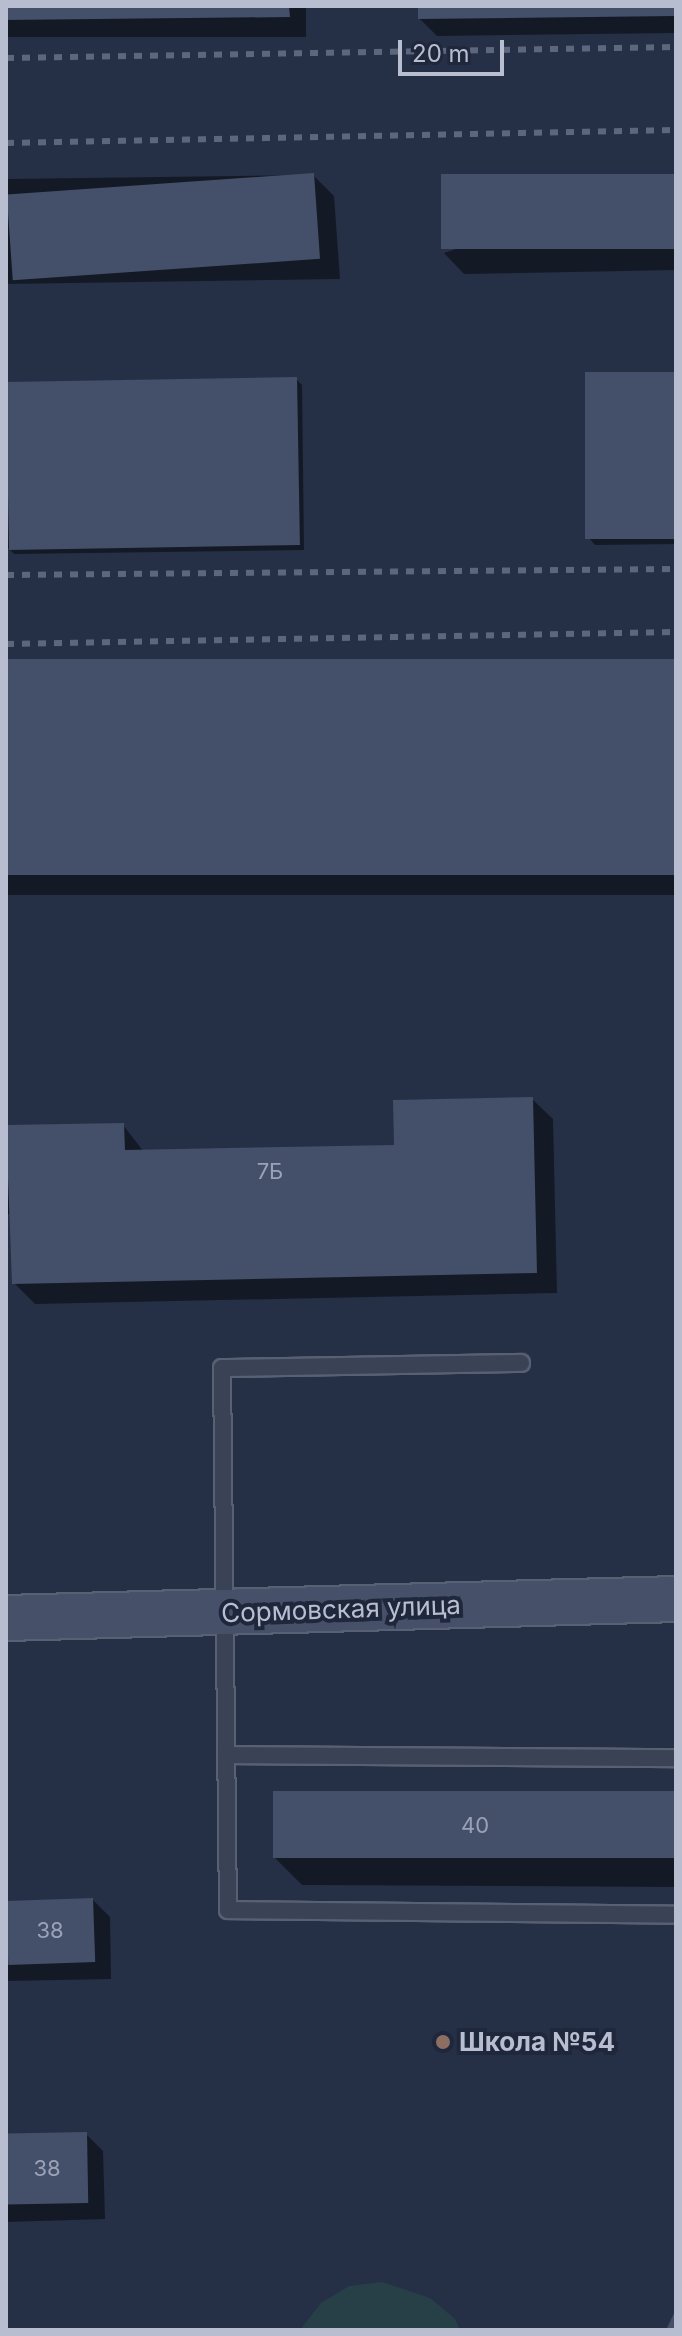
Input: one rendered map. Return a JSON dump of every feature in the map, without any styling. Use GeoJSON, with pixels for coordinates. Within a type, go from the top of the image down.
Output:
{"type":"FeatureCollection","features":[{"type":"Feature","properties":{"kind":"street","name":"Сормовская улица"},"geometry":{"type":"LineString","coordinates":[[6,1618],[676,1599]]}},
{"type":"Feature","properties":{"kind":"lane"},"geometry":{"type":"LineString","coordinates":[[521,1363],[222,1368],[228,1910],[676,1915]]}},
{"type":"Feature","properties":{"kind":"lane"},"geometry":{"type":"LineString","coordinates":[[226,1755],[676,1758]]}},
{"type":"Feature","properties":{"kind":"green space"},"geometry":{"type":"Polygon","coordinates":[[[382,2282],[430,2298],[455,2319],[460,2330],[300,2330],[321,2303],[349,2286],[382,2282]]]}},
{"type":"Feature","properties":{"kind":"building"},"geometry":{"type":"Polygon","coordinates":[[[6,6],[289,6],[290,17],[6,20],[6,6]]]}},
{"type":"Feature","properties":{"kind":"building"},"geometry":{"type":"Polygon","coordinates":[[[418,6],[676,6],[676,16],[418,19],[418,6]]]}},
{"type":"Feature","properties":{"kind":"building"},"geometry":{"type":"Polygon","coordinates":[[[314,173],[320,259],[13,280],[7,194],[314,173]]]}},
{"type":"Feature","properties":{"kind":"building"},"geometry":{"type":"Polygon","coordinates":[[[441,174],[676,174],[676,249],[441,249],[441,174]]]}},
{"type":"Feature","properties":{"kind":"building"},"geometry":{"type":"Polygon","coordinates":[[[585,372],[676,372],[676,539],[585,539],[585,372]]]}},
{"type":"Feature","properties":{"kind":"building"},"geometry":{"type":"Polygon","coordinates":[[[297,377],[300,545],[9,550],[6,382],[297,377]]]}},
{"type":"Feature","properties":{"kind":"building"},"geometry":{"type":"Polygon","coordinates":[[[6,659],[676,659],[676,875],[6,875],[6,659]]]}},
{"type":"Feature","properties":{"kind":"building"},"geometry":{"type":"Polygon","coordinates":[[[533,1097],[537,1273],[12,1284],[6,1125],[124,1123],[125,1150],[394,1145],[393,1100],[533,1097]]]}},
{"type":"Feature","properties":{"kind":"building"},"geometry":{"type":"Polygon","coordinates":[[[273,1791],[676,1791],[676,1858],[273,1858],[273,1791]]]}},
{"type":"Feature","properties":{"kind":"building"},"geometry":{"type":"Polygon","coordinates":[[[93,1898],[95,1962],[8,1965],[6,1901],[93,1898]]]}},
{"type":"Feature","properties":{"kind":"building"},"geometry":{"type":"Polygon","coordinates":[[[87,2132],[88,2203],[7,2204],[6,2133],[87,2132]]]}},
{"type":"Feature","properties":{"kind":"building"},"geometry":{"type":"Polygon","coordinates":[[[676,2309],[676,2330],[666,2330],[676,2309]]]}},
{"type":"Feature","properties":{"kind":"railway"},"geometry":{"type":"LineString","coordinates":[[6,58],[676,47]]}},
{"type":"Feature","properties":{"kind":"railway"},"geometry":{"type":"LineString","coordinates":[[6,143],[676,130]]}},
{"type":"Feature","properties":{"kind":"railway"},"geometry":{"type":"LineString","coordinates":[[6,575],[676,569]]}},
{"type":"Feature","properties":{"kind":"railway"},"geometry":{"type":"LineString","coordinates":[[6,644],[676,632]]}},
{"type":"Feature","properties":{"kind":"place","name":"Школа №54"},"geometry":{"type":"Point","coordinates":[443,2042]}}]}
